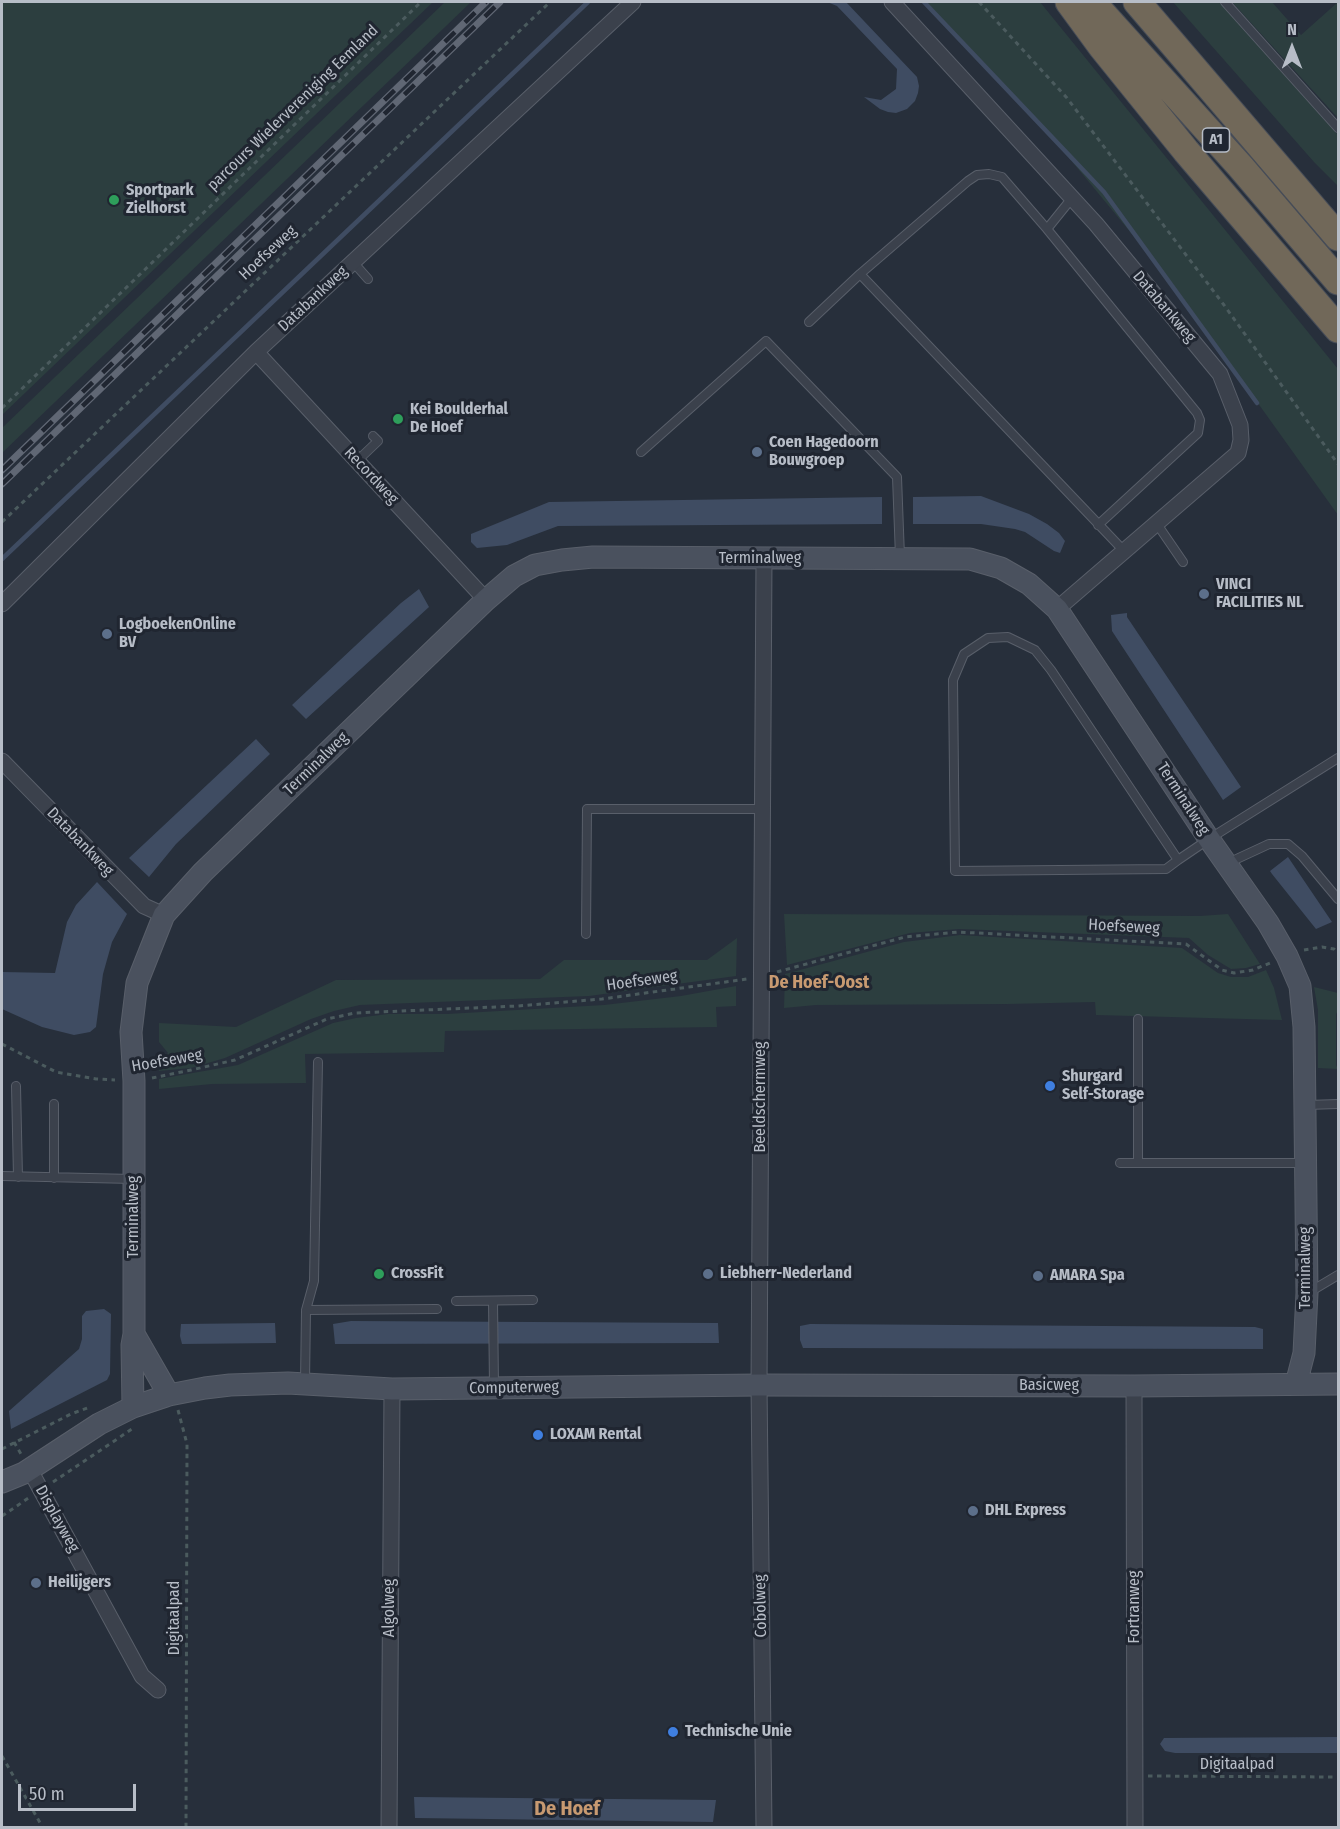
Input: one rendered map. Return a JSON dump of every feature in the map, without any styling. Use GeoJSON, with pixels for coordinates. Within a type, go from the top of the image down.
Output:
{"type":"FeatureCollection","features":[{"type":"Feature","properties":{"kind":"highway","name":"A1"},"geometry":{"type":"LineString","coordinates":[[1069,2],[1102,47],[1186,151],[1338,329]]}},
{"type":"Feature","properties":{"kind":"highway","name":"A1"},"geometry":{"type":"LineString","coordinates":[[1092,2],[1240,166],[1338,281]]}},
{"type":"Feature","properties":{"kind":"highway","name":"A1"},"geometry":{"type":"LineString","coordinates":[[1137,2],[1338,237]]}},
{"type":"Feature","properties":{"kind":"highway","name":"A1"},"geometry":{"type":"LineString","coordinates":[[1292,182],[1338,220]]}},
{"type":"Feature","properties":{"kind":"street","name":"Databankweg"},"geometry":{"type":"LineString","coordinates":[[2,604],[256,352],[633,2]]}},
{"type":"Feature","properties":{"kind":"street","name":"Databankweg"},"geometry":{"type":"LineString","coordinates":[[892,2],[1096,224],[1220,374],[1240,425],[1241,440],[1238,453],[1057,609]]}},
{"type":"Feature","properties":{"kind":"street","name":"Recordweg"},"geometry":{"type":"LineString","coordinates":[[256,352],[486,600]]}},
{"type":"Feature","properties":{"kind":"street","name":"Terminalweg"},"geometry":{"type":"LineString","coordinates":[[136,1416],[132,1345],[134,1334],[134,1081],[131,1032],[137,983],[164,915],[203,872],[486,600],[514,576],[535,565],[593,557],[970,560],[1000,568],[1029,584],[1057,609],[1209,839],[1268,923],[1287,956],[1300,986],[1304,1027],[1306,1105],[1307,1293],[1304,1353],[1296,1384]]}},
{"type":"Feature","properties":{"kind":"street","name":"Beeldschermweg"},"geometry":{"type":"LineString","coordinates":[[759,1385],[765,560]]}},
{"type":"Feature","properties":{"kind":"street","name":"Databankweg"},"geometry":{"type":"LineString","coordinates":[[2,761],[144,906],[164,915]]}},
{"type":"Feature","properties":{"kind":"street","name":"Terminalweg"},"geometry":{"type":"LineString","coordinates":[[134,1334],[174,1403]]}},
{"type":"Feature","properties":{"kind":"street","name":"Computerweg"},"geometry":{"type":"LineString","coordinates":[[2,1493],[27,1471],[99,1424],[136,1416],[174,1403],[204,1388],[230,1385],[305,1384],[392,1389],[759,1385]]}},
{"type":"Feature","properties":{"kind":"street","name":"Basicweg"},"geometry":{"type":"LineString","coordinates":[[759,1385],[1338,1384]]}},
{"type":"Feature","properties":{"kind":"street","name":"Cobolweg"},"geometry":{"type":"LineString","coordinates":[[759,1385],[764,1827]]}},
{"type":"Feature","properties":{"kind":"street","name":"Fortranweg"},"geometry":{"type":"LineString","coordinates":[[1134,1386],[1135,1827]]}},
{"type":"Feature","properties":{"kind":"street","name":"Algolweg"},"geometry":{"type":"LineString","coordinates":[[388,1827],[392,1389]]}},
{"type":"Feature","properties":{"kind":"street","name":"Computerweg"},"geometry":{"type":"LineString","coordinates":[[2,1482],[27,1471]]}},
{"type":"Feature","properties":{"kind":"street","name":"Displayweg"},"geometry":{"type":"LineString","coordinates":[[27,1471],[41,1490],[142,1676],[158,1690]]}},
{"type":"Feature","properties":{"kind":"lane"},"geometry":{"type":"LineString","coordinates":[[1225,2],[1338,128]]}},
{"type":"Feature","properties":{"kind":"lane"},"geometry":{"type":"LineString","coordinates":[[809,322],[860,274],[968,181],[977,175],[988,174],[1002,177],[1197,413],[1200,420],[1198,433],[1098,525]]}},
{"type":"Feature","properties":{"kind":"lane"},"geometry":{"type":"LineString","coordinates":[[1047,229],[1072,198]]}},
{"type":"Feature","properties":{"kind":"lane"},"geometry":{"type":"LineString","coordinates":[[353,262],[368,279]]}},
{"type":"Feature","properties":{"kind":"lane"},"geometry":{"type":"LineString","coordinates":[[860,274],[1124,551]]}},
{"type":"Feature","properties":{"kind":"lane"},"geometry":{"type":"LineString","coordinates":[[641,452],[766,341],[897,477],[900,558]]}},
{"type":"Feature","properties":{"kind":"lane"},"geometry":{"type":"LineString","coordinates":[[357,461],[378,441],[373,436]]}},
{"type":"Feature","properties":{"kind":"lane"},"geometry":{"type":"LineString","coordinates":[[1157,524],[1183,562]]}},
{"type":"Feature","properties":{"kind":"lane"},"geometry":{"type":"LineString","coordinates":[[1178,860],[1051,670],[1035,650],[1008,637],[998,637],[988,638],[964,654],[953,680],[955,870],[1166,869],[1209,839],[1338,758]]}},
{"type":"Feature","properties":{"kind":"lane"},"geometry":{"type":"LineString","coordinates":[[586,934],[587,809],[763,809]]}},
{"type":"Feature","properties":{"kind":"lane"},"geometry":{"type":"LineString","coordinates":[[1227,864],[1269,844],[1288,844],[1302,856],[1338,899]]}},
{"type":"Feature","properties":{"kind":"lane"},"geometry":{"type":"LineString","coordinates":[[1138,1019],[1138,1163]]}},
{"type":"Feature","properties":{"kind":"lane"},"geometry":{"type":"LineString","coordinates":[[305,1384],[306,1310],[314,1281],[318,1062]]}},
{"type":"Feature","properties":{"kind":"lane"},"geometry":{"type":"LineString","coordinates":[[16,1086],[18,1177]]}},
{"type":"Feature","properties":{"kind":"lane"},"geometry":{"type":"LineString","coordinates":[[54,1104],[54,1178]]}},
{"type":"Feature","properties":{"kind":"lane"},"geometry":{"type":"LineString","coordinates":[[1306,1105],[1338,1104]]}},
{"type":"Feature","properties":{"kind":"lane"},"geometry":{"type":"LineString","coordinates":[[1120,1163],[1306,1163]]}},
{"type":"Feature","properties":{"kind":"lane"},"geometry":{"type":"LineString","coordinates":[[2,1176],[134,1179]]}},
{"type":"Feature","properties":{"kind":"lane"},"geometry":{"type":"LineString","coordinates":[[1307,1293],[1338,1275]]}},
{"type":"Feature","properties":{"kind":"lane"},"geometry":{"type":"LineString","coordinates":[[493,1300],[494,1388]]}},
{"type":"Feature","properties":{"kind":"lane"},"geometry":{"type":"LineString","coordinates":[[456,1301],[533,1300]]}},
{"type":"Feature","properties":{"kind":"lane"},"geometry":{"type":"LineString","coordinates":[[306,1310],[437,1309]]}},
{"type":"Feature","properties":{"kind":"path","name":"parcours Wielervereniging Eemland"},"geometry":{"type":"LineString","coordinates":[[2,408],[421,2]]}},
{"type":"Feature","properties":{"kind":"path","name":"Hoefseweg"},"geometry":{"type":"LineString","coordinates":[[2,522],[550,2]]}},
{"type":"Feature","properties":{"kind":"path"},"geometry":{"type":"LineString","coordinates":[[979,2],[1067,98],[1224,305],[1338,464]]}},
{"type":"Feature","properties":{"kind":"path","name":"Hoefseweg"},"geometry":{"type":"LineString","coordinates":[[2,1044],[56,1072],[96,1079],[134,1081],[235,1060],[327,1019],[355,1013],[518,1006],[602,999],[761,976],[905,937],[958,932],[1186,944],[1222,970],[1234,973],[1252,970],[1309,949],[1322,947],[1334,949],[1338,953]]}},
{"type":"Feature","properties":{"kind":"path","name":"Digitaalpad"},"geometry":{"type":"LineString","coordinates":[[174,1403],[187,1444],[186,1827]]}},
{"type":"Feature","properties":{"kind":"path"},"geometry":{"type":"LineString","coordinates":[[2,1449],[71,1414],[93,1406]]}},
{"type":"Feature","properties":{"kind":"path"},"geometry":{"type":"LineString","coordinates":[[2,1516],[41,1490],[136,1416]]}},
{"type":"Feature","properties":{"kind":"path"},"geometry":{"type":"LineString","coordinates":[[2,1756],[43,1827]]}},
{"type":"Feature","properties":{"kind":"path","name":"Digitaalpad"},"geometry":{"type":"LineString","coordinates":[[1136,1776],[1338,1777]]}},
{"type":"Feature","properties":{"kind":"shaded area","name":"Sportpark Zielhorst"},"geometry":{"type":"Polygon","coordinates":[[[2,2],[433,2],[2,415],[2,2]]]}},
{"type":"Feature","properties":{"kind":"shaded area"},"geometry":{"type":"Polygon","coordinates":[[[445,2],[471,2],[2,453],[2,428],[445,2]]]}},
{"type":"Feature","properties":{"kind":"shaded area"},"geometry":{"type":"Polygon","coordinates":[[[926,2],[1040,2],[1338,369],[1338,515],[1169,279],[1051,136],[926,2]]]}},
{"type":"Feature","properties":{"kind":"shaded area"},"geometry":{"type":"Polygon","coordinates":[[[1173,2],[1219,2],[1338,135],[1338,186],[1314,162],[1173,2]]]}},
{"type":"Feature","properties":{"kind":"shaded area"},"geometry":{"type":"Polygon","coordinates":[[[1232,2],[1272,2],[1301,35],[1338,2],[1338,118],[1232,2]]]}},
{"type":"Feature","properties":{"kind":"shaded area"},"geometry":{"type":"Polygon","coordinates":[[[784,914],[1200,916],[1228,914],[1260,964],[1231,969],[1208,955],[1189,938],[959,929],[910,933],[787,965],[784,914]]]}},
{"type":"Feature","properties":{"kind":"shaded area"},"geometry":{"type":"Polygon","coordinates":[[[960,935],[1182,948],[1218,973],[1231,977],[1248,977],[1266,970],[1274,988],[1282,1020],[1096,1015],[1095,1002],[816,1005],[784,1008],[785,974],[904,942],[960,935]]]}},
{"type":"Feature","properties":{"kind":"shaded area"},"geometry":{"type":"Polygon","coordinates":[[[737,938],[736,976],[589,996],[360,1005],[311,1019],[225,1058],[191,1068],[159,1071],[159,1062],[168,1053],[159,1042],[159,1023],[236,1027],[336,980],[540,979],[564,960],[707,960],[737,938]]]}},
{"type":"Feature","properties":{"kind":"shaded area"},"geometry":{"type":"Polygon","coordinates":[[[736,986],[736,1006],[716,1007],[717,1027],[445,1031],[444,1052],[305,1054],[306,1083],[212,1084],[159,1089],[159,1079],[238,1065],[333,1023],[356,1018],[388,1014],[447,1014],[604,1005],[681,996],[736,986]]]}},
{"type":"Feature","properties":{"kind":"shaded area"},"geometry":{"type":"Polygon","coordinates":[[[1314,987],[1338,993],[1336,1065],[1338,1069],[1318,1068],[1318,1010],[1314,987]]]}},
{"type":"Feature","properties":{"kind":"water"},"geometry":{"type":"Polygon","coordinates":[[[827,2],[846,2],[917,77],[918,93],[915,101],[907,109],[896,113],[888,112],[864,97],[881,100],[896,89],[897,69],[837,6],[827,2]]]}},
{"type":"Feature","properties":{"kind":"water"},"geometry":{"type":"Polygon","coordinates":[[[981,496],[1029,514],[1047,524],[1065,541],[1060,553],[1025,532],[1015,529],[981,524],[913,524],[913,497],[981,496]]]}},
{"type":"Feature","properties":{"kind":"water"},"geometry":{"type":"Polygon","coordinates":[[[882,497],[882,524],[558,526],[507,545],[477,548],[471,542],[471,534],[549,502],[882,497]]]}},
{"type":"Feature","properties":{"kind":"water"},"geometry":{"type":"Polygon","coordinates":[[[419,589],[429,607],[306,719],[292,705],[401,603],[419,589]]]}},
{"type":"Feature","properties":{"kind":"water"},"geometry":{"type":"Polygon","coordinates":[[[1127,613],[1127,617],[1241,787],[1223,800],[1112,631],[1111,615],[1127,613]]]}},
{"type":"Feature","properties":{"kind":"water"},"geometry":{"type":"Polygon","coordinates":[[[256,739],[270,754],[176,844],[149,877],[129,858],[256,739]]]}},
{"type":"Feature","properties":{"kind":"water"},"geometry":{"type":"Polygon","coordinates":[[[1288,857],[1332,922],[1316,929],[1272,874],[1270,871],[1288,857]]]}},
{"type":"Feature","properties":{"kind":"water"},"geometry":{"type":"Polygon","coordinates":[[[97,882],[127,914],[112,942],[103,974],[96,1027],[90,1032],[74,1035],[42,1027],[2,1009],[2,972],[55,973],[67,922],[76,905],[97,882]]]}},
{"type":"Feature","properties":{"kind":"water"},"geometry":{"type":"Polygon","coordinates":[[[104,1309],[111,1314],[110,1374],[107,1380],[11,1429],[9,1411],[79,1349],[82,1339],[82,1316],[86,1311],[104,1309]]]}},
{"type":"Feature","properties":{"kind":"water"},"geometry":{"type":"Polygon","coordinates":[[[351,1321],[718,1323],[719,1343],[335,1344],[333,1324],[351,1321]]]}},
{"type":"Feature","properties":{"kind":"water"},"geometry":{"type":"Polygon","coordinates":[[[275,1323],[276,1343],[182,1344],[180,1336],[181,1324],[275,1323]]]}},
{"type":"Feature","properties":{"kind":"water"},"geometry":{"type":"Polygon","coordinates":[[[810,1324],[1255,1327],[1263,1329],[1263,1349],[803,1348],[800,1340],[800,1326],[810,1324]]]}},
{"type":"Feature","properties":{"kind":"water"},"geometry":{"type":"Polygon","coordinates":[[[1338,1737],[1338,1753],[1175,1753],[1165,1751],[1160,1744],[1164,1738],[1338,1737]]]}},
{"type":"Feature","properties":{"kind":"water"},"geometry":{"type":"Polygon","coordinates":[[[414,1797],[716,1800],[713,1822],[415,1818],[414,1797]]]}},
{"type":"Feature","properties":{"kind":"waterway"},"geometry":{"type":"LineString","coordinates":[[2,559],[588,2]]}},
{"type":"Feature","properties":{"kind":"waterway"},"geometry":{"type":"LineString","coordinates":[[924,2],[1104,192],[1257,403]]}},
{"type":"Feature","properties":{"kind":"railway"},"geometry":{"type":"LineString","coordinates":[[2,470],[486,2]]}},
{"type":"Feature","properties":{"kind":"railway"},"geometry":{"type":"LineString","coordinates":[[2,484],[500,2]]}},
{"type":"Feature","properties":{"kind":"place","name":"Sportpark Zielhorst"},"geometry":{"type":"Point","coordinates":[114,200]}},
{"type":"Feature","properties":{"kind":"place","name":"Kei Boulderhal De Hoef"},"geometry":{"type":"Point","coordinates":[398,419]}},
{"type":"Feature","properties":{"kind":"place","name":"Coen Hagedoorn Bouwgroep"},"geometry":{"type":"Point","coordinates":[757,452]}},
{"type":"Feature","properties":{"kind":"place","name":"VINCI FACILITIES NL"},"geometry":{"type":"Point","coordinates":[1204,594]}},
{"type":"Feature","properties":{"kind":"place","name":"LogboekenOnline BV"},"geometry":{"type":"Point","coordinates":[107,634]}},
{"type":"Feature","properties":{"kind":"place","name":"Shurgard Self-Storage"},"geometry":{"type":"Point","coordinates":[1050,1086]}},
{"type":"Feature","properties":{"kind":"place","name":"CrossFit"},"geometry":{"type":"Point","coordinates":[379,1274]}},
{"type":"Feature","properties":{"kind":"place","name":"Liebherr-Nederland"},"geometry":{"type":"Point","coordinates":[708,1274]}},
{"type":"Feature","properties":{"kind":"place","name":"AMARA Spa"},"geometry":{"type":"Point","coordinates":[1038,1276]}},
{"type":"Feature","properties":{"kind":"place","name":"LOXAM Rental"},"geometry":{"type":"Point","coordinates":[538,1435]}},
{"type":"Feature","properties":{"kind":"place","name":"DHL Express"},"geometry":{"type":"Point","coordinates":[973,1511]}},
{"type":"Feature","properties":{"kind":"place","name":"Heilijgers"},"geometry":{"type":"Point","coordinates":[36,1583]}},
{"type":"Feature","properties":{"kind":"place","name":"Technische Unie"},"geometry":{"type":"Point","coordinates":[673,1732]}},
{"type":"Feature","properties":{"kind":"district","name":"De Hoef-Oost"},"geometry":{"type":"Point","coordinates":[819,983]}},
{"type":"Feature","properties":{"kind":"district","name":"De Hoef"},"geometry":{"type":"Point","coordinates":[567,1809]}}]}
